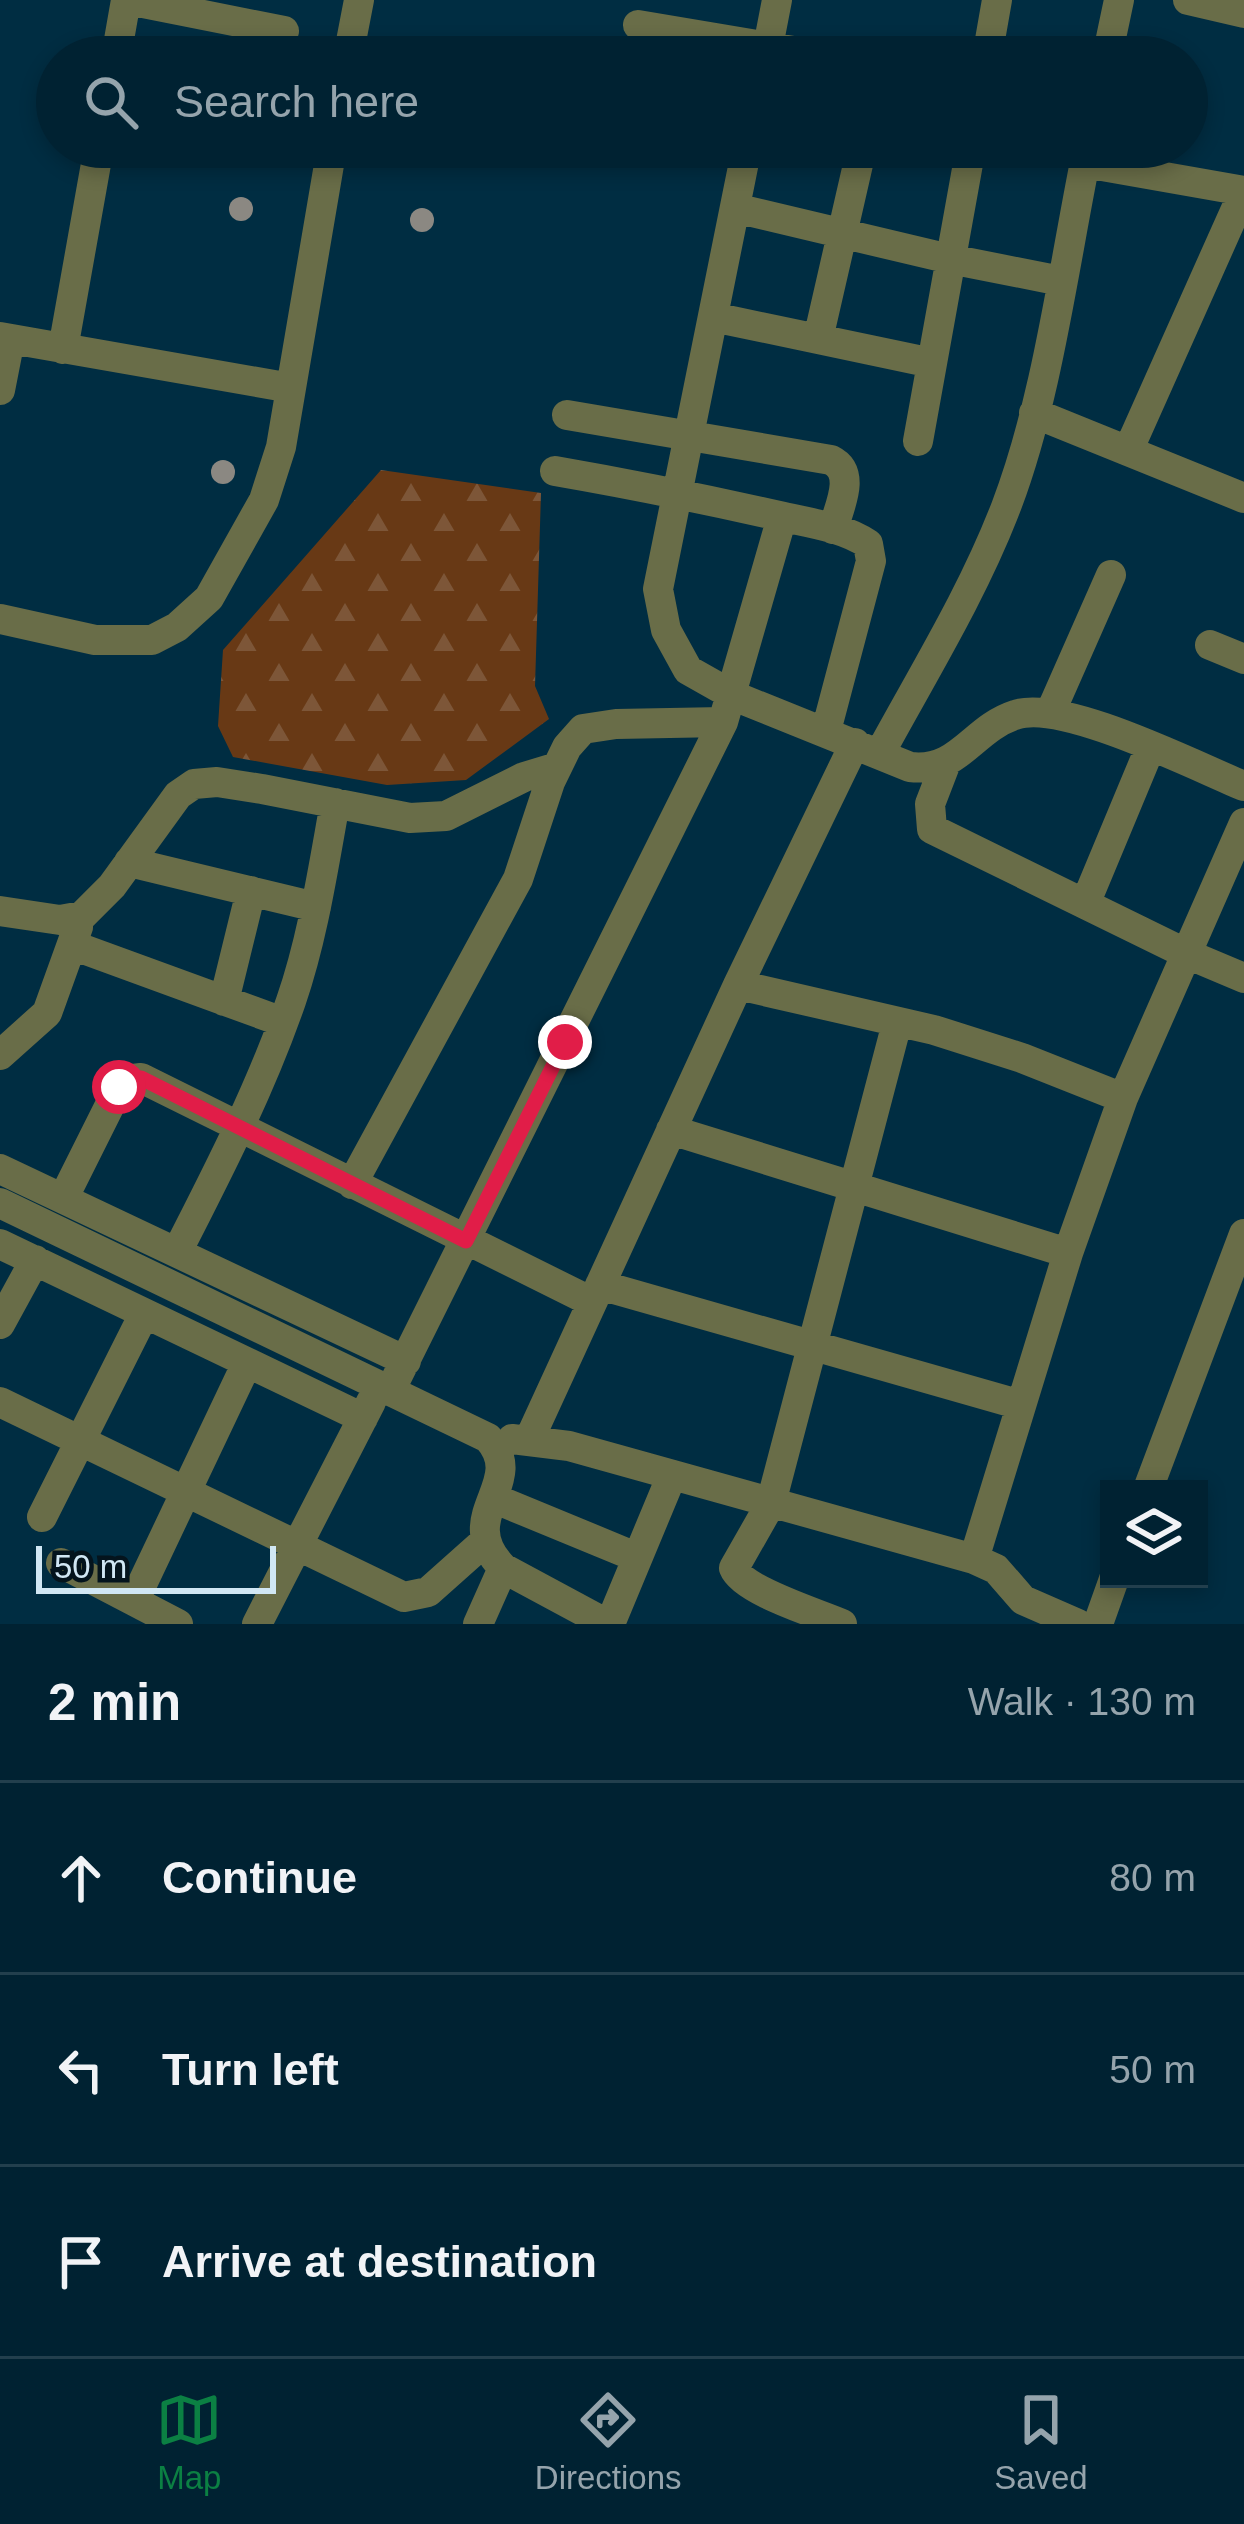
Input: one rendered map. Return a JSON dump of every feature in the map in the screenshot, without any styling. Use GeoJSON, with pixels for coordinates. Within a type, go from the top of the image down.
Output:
{"type":"FeatureCollection","features":[{"type":"Feature","properties":{"kind":"street"},"geometry":{"type":"LineString","coordinates":[[120,36],[127,0],[284,31]]}},
{"type":"Feature","properties":{"kind":"street"},"geometry":{"type":"LineString","coordinates":[[352,36],[358,0]]}},
{"type":"Feature","properties":{"kind":"street"},"geometry":{"type":"LineString","coordinates":[[770,36],[777,0]]}},
{"type":"Feature","properties":{"kind":"street"},"geometry":{"type":"LineString","coordinates":[[991,36],[998,0]]}},
{"type":"Feature","properties":{"kind":"street"},"geometry":{"type":"LineString","coordinates":[[1111,36],[1119,0]]}},
{"type":"Feature","properties":{"kind":"street"},"geometry":{"type":"LineString","coordinates":[[1188,0],[1244,13]]}},
{"type":"Feature","properties":{"kind":"street"},"geometry":{"type":"LineString","coordinates":[[638,25],[693,36]]}},
{"type":"Feature","properties":{"kind":"street"},"geometry":{"type":"LineString","coordinates":[[62,349],[95,168]]}},
{"type":"Feature","properties":{"kind":"street"},"geometry":{"type":"LineString","coordinates":[[0,619],[95,640],[152,640],[177,627],[209,598],[264,500],[281,447],[328,168]]}},
{"type":"Feature","properties":{"kind":"street"},"geometry":{"type":"LineString","coordinates":[[729,709],[688,670],[667,630],[658,589],[743,168]]}},
{"type":"Feature","properties":{"kind":"street"},"geometry":{"type":"LineString","coordinates":[[818,339],[857,168]]}},
{"type":"Feature","properties":{"kind":"street"},"geometry":{"type":"LineString","coordinates":[[918,441],[967,168]]}},
{"type":"Feature","properties":{"kind":"street"},"geometry":{"type":"LineString","coordinates":[[529,1440],[854,742],[977,575],[1008,502],[1034,413],[1083,168]]}},
{"type":"Feature","properties":{"kind":"street"},"geometry":{"type":"LineString","coordinates":[[1128,451],[1244,191],[1143,168]]}},
{"type":"Feature","properties":{"kind":"street"},"geometry":{"type":"LineString","coordinates":[[735,208],[1061,281]]}},
{"type":"Feature","properties":{"kind":"street"},"geometry":{"type":"LineString","coordinates":[[713,316],[932,363]]}},
{"type":"Feature","properties":{"kind":"street"},"geometry":{"type":"LineString","coordinates":[[0,390],[5,338],[291,388]]}},
{"type":"Feature","properties":{"kind":"street"},"geometry":{"type":"LineString","coordinates":[[1034,413],[1244,498]]}},
{"type":"Feature","properties":{"kind":"street"},"geometry":{"type":"LineString","coordinates":[[567,416],[840,464],[844,485],[833,530]]}},
{"type":"Feature","properties":{"kind":"street"},"geometry":{"type":"LineString","coordinates":[[555,471],[782,517],[854,534],[868,544],[871,561],[854,742]]}},
{"type":"Feature","properties":{"kind":"street"},"geometry":{"type":"LineString","coordinates":[[257,1624],[363,1418],[375,1384],[406,1361],[729,709],[782,517]]}},
{"type":"Feature","properties":{"kind":"street"},"geometry":{"type":"LineString","coordinates":[[1051,711],[1111,575]]}},
{"type":"Feature","properties":{"kind":"street"},"geometry":{"type":"LineString","coordinates":[[1210,644],[1244,659]]}},
{"type":"Feature","properties":{"kind":"street"},"geometry":{"type":"LineString","coordinates":[[352,1184],[518,879],[557,767],[583,729],[729,709],[854,742],[910,767],[927,769],[945,765],[1004,719],[1051,711],[1244,786]]}},
{"type":"Feature","properties":{"kind":"street"},"geometry":{"type":"LineString","coordinates":[[1085,904],[1150,748]]}},
{"type":"Feature","properties":{"kind":"street"},"geometry":{"type":"LineString","coordinates":[[945,765],[930,804],[932,829],[1244,978]]}},
{"type":"Feature","properties":{"kind":"street"},"geometry":{"type":"LineString","coordinates":[[0,1055],[47,1012],[76,930],[178,795],[194,784],[218,782],[410,818],[446,816],[524,776],[557,767]]}},
{"type":"Feature","properties":{"kind":"street"},"geometry":{"type":"LineString","coordinates":[[177,1252],[240,1128],[283,1022],[316,908],[335,803]]}},
{"type":"Feature","properties":{"kind":"street"},"geometry":{"type":"LineString","coordinates":[[974,1559],[1068,1253],[1124,1098],[1244,824]]}},
{"type":"Feature","properties":{"kind":"street"},"geometry":{"type":"LineString","coordinates":[[129,862],[316,908]]}},
{"type":"Feature","properties":{"kind":"street"},"geometry":{"type":"LineString","coordinates":[[224,1000],[251,892]]}},
{"type":"Feature","properties":{"kind":"street"},"geometry":{"type":"LineString","coordinates":[[0,911],[60,920],[224,1000],[283,1022]]}},
{"type":"Feature","properties":{"kind":"street"},"geometry":{"type":"LineString","coordinates":[[738,985],[1022,1058],[1124,1098]]}},
{"type":"Feature","properties":{"kind":"street"},"geometry":{"type":"LineString","coordinates":[[842,1624],[738,1579],[734,1568],[771,1503],[897,1023]]}},
{"type":"Feature","properties":{"kind":"street"},"geometry":{"type":"LineString","coordinates":[[64,1197],[125,1079],[141,1078],[466,1241],[596,1294],[814,1346],[1021,1405]]}},
{"type":"Feature","properties":{"kind":"street"},"geometry":{"type":"LineString","coordinates":[[671,1130],[1068,1253]]}},
{"type":"Feature","properties":{"kind":"street"},"geometry":{"type":"LineString","coordinates":[[0,1169],[406,1361]]}},
{"type":"Feature","properties":{"kind":"street"},"geometry":{"type":"LineString","coordinates":[[0,1203],[488,1438],[568,1446],[974,1559],[996,1569],[1023,1600],[1078,1624]]}},
{"type":"Feature","properties":{"kind":"street"},"geometry":{"type":"LineString","coordinates":[[1151,1480],[1244,1234]]}},
{"type":"Feature","properties":{"kind":"street"},"geometry":{"type":"LineString","coordinates":[[0,1244],[363,1418]]}},
{"type":"Feature","properties":{"kind":"street"},"geometry":{"type":"LineString","coordinates":[[0,1324],[35,1260]]}},
{"type":"Feature","properties":{"kind":"street"},"geometry":{"type":"LineString","coordinates":[[42,1517],[145,1314]]}},
{"type":"Feature","properties":{"kind":"street"},"geometry":{"type":"LineString","coordinates":[[134,1601],[246,1365]]}},
{"type":"Feature","properties":{"kind":"street"},"geometry":{"type":"LineString","coordinates":[[0,1402],[297,1547],[413,1598],[428,1592],[483,1543],[502,1467],[500,1452],[488,1438]]}},
{"type":"Feature","properties":{"kind":"street"},"geometry":{"type":"LineString","coordinates":[[483,1543],[503,1568],[609,1624],[672,1475]]}},
{"type":"Feature","properties":{"kind":"street"},"geometry":{"type":"LineString","coordinates":[[493,1498],[636,1557]]}},
{"type":"Feature","properties":{"kind":"street"},"geometry":{"type":"LineString","coordinates":[[62,1563],[178,1624]]}},
{"type":"Feature","properties":{"kind":"street"},"geometry":{"type":"LineString","coordinates":[[478,1624],[503,1568]]}},
{"type":"Feature","properties":{"kind":"street"},"geometry":{"type":"LineString","coordinates":[[1098,1624],[1111,1588]]}},
{"type":"Feature","properties":{"kind":"green space"},"geometry":{"type":"Polygon","coordinates":[[[381,470],[541,493],[535,686],[549,719],[466,780],[387,785],[233,757],[218,726],[223,650],[381,470]]]}},
{"type":"Feature","properties":{"kind":"route"},"geometry":{"type":"LineString","coordinates":[[119,1087],[125,1079],[141,1078],[466,1241],[565,1042]]}}]}
